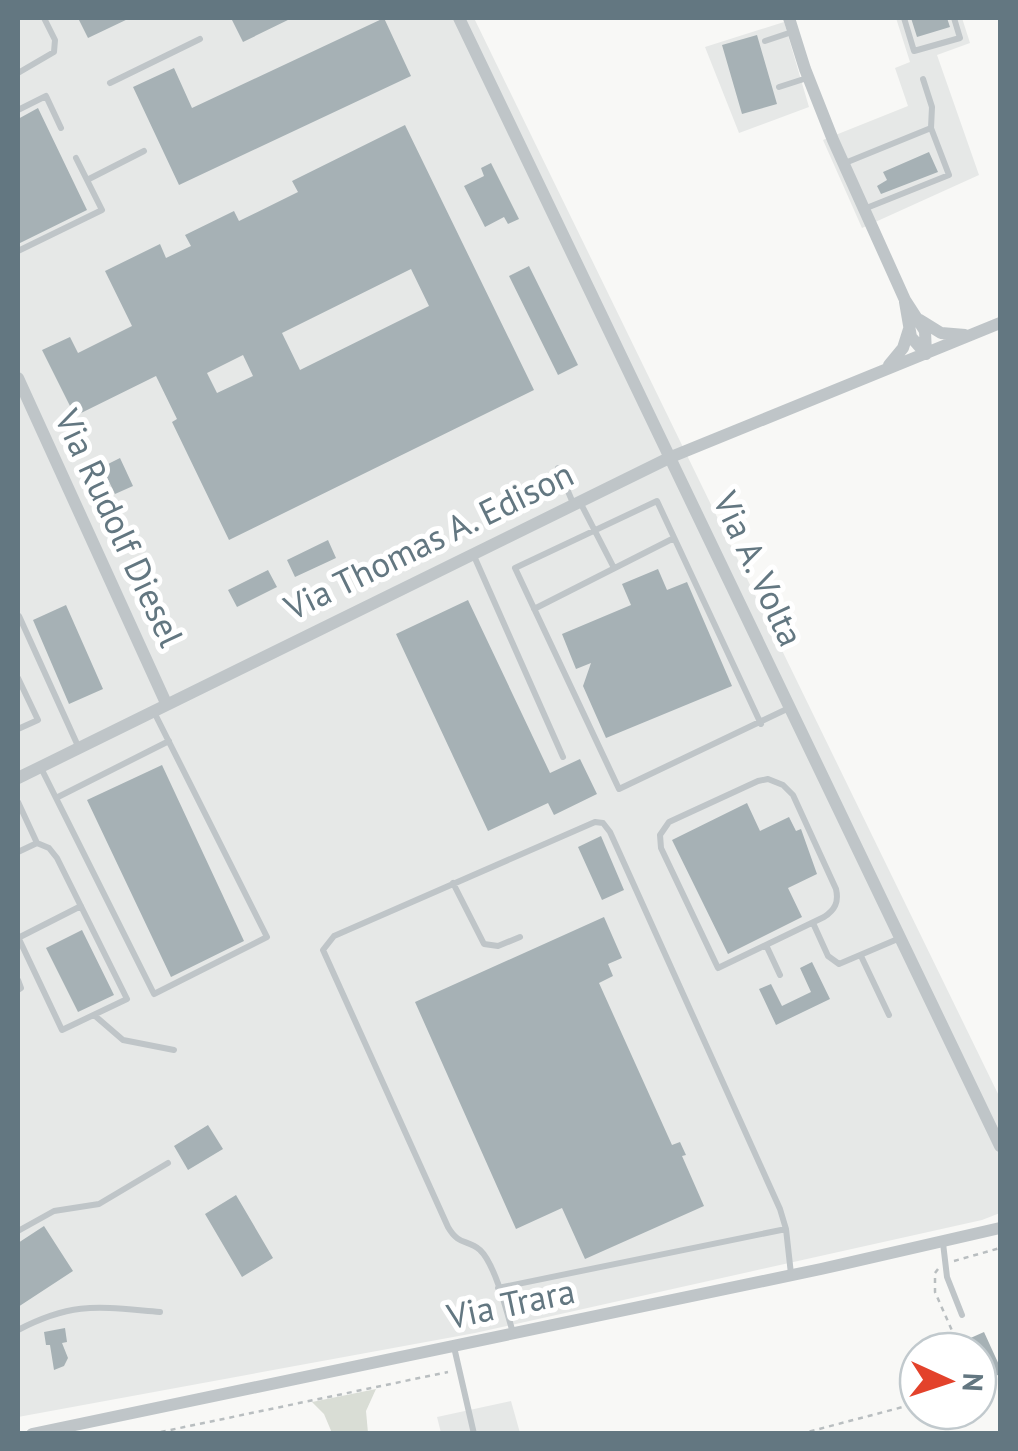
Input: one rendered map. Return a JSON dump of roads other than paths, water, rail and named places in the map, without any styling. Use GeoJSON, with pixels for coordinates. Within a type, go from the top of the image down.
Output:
{"type":"FeatureCollection","features":[{"type":"Feature","properties":{"kind":"street","name":"Via A. Volta"},"geometry":{"type":"LineString","coordinates":[[459,18],[1000,1146]]}},
{"type":"Feature","properties":{"kind":"street"},"geometry":{"type":"LineString","coordinates":[[791,24],[808,78],[864,209],[915,324],[925,331],[926,354]]}},
{"type":"Feature","properties":{"kind":"street","name":"Via Thomas A. Edison"},"geometry":{"type":"LineString","coordinates":[[18,778],[672,457],[1000,323]]}},
{"type":"Feature","properties":{"kind":"street"},"geometry":{"type":"LineString","coordinates":[[915,324],[953,336],[978,332]]}},
{"type":"Feature","properties":{"kind":"street"},"geometry":{"type":"LineString","coordinates":[[875,375],[898,356],[915,324]]}},
{"type":"Feature","properties":{"kind":"street","name":"Via Rudolf Diesel"},"geometry":{"type":"LineString","coordinates":[[18,378],[160,706]]}},
{"type":"Feature","properties":{"kind":"street","name":"Via Trara"},"geometry":{"type":"LineString","coordinates":[[32,1434],[791,1276],[998,1227]]}},
{"type":"Feature","properties":{"kind":"lane"},"geometry":{"type":"LineString","coordinates":[[18,73],[54,52],[55,40],[44,18]]}},
{"type":"Feature","properties":{"kind":"lane"},"geometry":{"type":"LineString","coordinates":[[904,18],[914,52],[960,38],[954,18]]}},
{"type":"Feature","properties":{"kind":"lane"},"geometry":{"type":"LineString","coordinates":[[765,41],[791,24]]}},
{"type":"Feature","properties":{"kind":"lane"},"geometry":{"type":"LineString","coordinates":[[110,82],[200,39]]}},
{"type":"Feature","properties":{"kind":"lane"},"geometry":{"type":"LineString","coordinates":[[779,87],[808,78]]}},
{"type":"Feature","properties":{"kind":"lane"},"geometry":{"type":"LineString","coordinates":[[864,209],[950,174],[931,128],[932,107],[923,79]]}},
{"type":"Feature","properties":{"kind":"lane"},"geometry":{"type":"LineString","coordinates":[[18,110],[46,96],[61,128]]}},
{"type":"Feature","properties":{"kind":"lane"},"geometry":{"type":"LineString","coordinates":[[844,163],[931,128]]}},
{"type":"Feature","properties":{"kind":"lane"},"geometry":{"type":"LineString","coordinates":[[87,180],[144,152]]}},
{"type":"Feature","properties":{"kind":"lane"},"geometry":{"type":"LineString","coordinates":[[18,251],[102,210],[76,158]]}},
{"type":"Feature","properties":{"kind":"lane"},"geometry":{"type":"LineString","coordinates":[[558,468],[614,568]]}},
{"type":"Feature","properties":{"kind":"lane"},"geometry":{"type":"LineString","coordinates":[[761,724],[657,501],[515,568],[619,789],[761,724],[790,708]]}},
{"type":"Feature","properties":{"kind":"lane"},"geometry":{"type":"LineString","coordinates":[[534,608],[674,538]]}},
{"type":"Feature","properties":{"kind":"lane"},"geometry":{"type":"LineString","coordinates":[[474,554],[564,757]]}},
{"type":"Feature","properties":{"kind":"lane"},"geometry":{"type":"LineString","coordinates":[[19,616],[79,747]]}},
{"type":"Feature","properties":{"kind":"lane"},"geometry":{"type":"LineString","coordinates":[[18,678],[38,720],[18,730]]}},
{"type":"Feature","properties":{"kind":"lane"},"geometry":{"type":"LineString","coordinates":[[41,766],[154,994],[170,986],[266,937],[169,742],[160,706]]}},
{"type":"Feature","properties":{"kind":"lane"},"geometry":{"type":"LineString","coordinates":[[56,798],[169,742]]}},
{"type":"Feature","properties":{"kind":"lane"},"geometry":{"type":"LineString","coordinates":[[768,779],[784,785],[793,795],[836,893],[832,911],[813,923],[718,968],[660,843],[662,830],[669,822],[758,781],[768,779]]}},
{"type":"Feature","properties":{"kind":"lane"},"geometry":{"type":"LineString","coordinates":[[18,802],[37,843],[53,852],[81,906],[127,999],[62,1030],[18,938],[81,906]]}},
{"type":"Feature","properties":{"kind":"lane"},"geometry":{"type":"LineString","coordinates":[[513,1334],[482,1253],[456,1240],[451,1232],[323,954],[324,946],[334,936],[590,824],[603,824],[608,829],[780,1209],[791,1276]]}},
{"type":"Feature","properties":{"kind":"lane"},"geometry":{"type":"LineString","coordinates":[[18,852],[37,843]]}},
{"type":"Feature","properties":{"kind":"lane"},"geometry":{"type":"LineString","coordinates":[[453,884],[484,944],[498,946],[520,937]]}},
{"type":"Feature","properties":{"kind":"lane"},"geometry":{"type":"LineString","coordinates":[[813,923],[833,961],[843,964],[901,937]]}},
{"type":"Feature","properties":{"kind":"lane"},"geometry":{"type":"LineString","coordinates":[[766,945],[780,975]]}},
{"type":"Feature","properties":{"kind":"lane"},"geometry":{"type":"LineString","coordinates":[[861,956],[889,1015]]}},
{"type":"Feature","properties":{"kind":"lane"},"geometry":{"type":"LineString","coordinates":[[18,980],[22,988],[18,990]]}},
{"type":"Feature","properties":{"kind":"lane"},"geometry":{"type":"LineString","coordinates":[[94,1015],[123,1040],[174,1050]]}},
{"type":"Feature","properties":{"kind":"lane"},"geometry":{"type":"LineString","coordinates":[[18,1231],[54,1211],[99,1204],[168,1163]]}},
{"type":"Feature","properties":{"kind":"lane"},"geometry":{"type":"LineString","coordinates":[[498,1288],[786,1229]]}},
{"type":"Feature","properties":{"kind":"lane"},"geometry":{"type":"LineString","coordinates":[[942,1242],[962,1315]]}},
{"type":"Feature","properties":{"kind":"lane"},"geometry":{"type":"LineString","coordinates":[[18,1330],[48,1314],[80,1307],[160,1312]]}},
{"type":"Feature","properties":{"kind":"lane"},"geometry":{"type":"LineString","coordinates":[[454,1346],[474,1434]]}}]}
